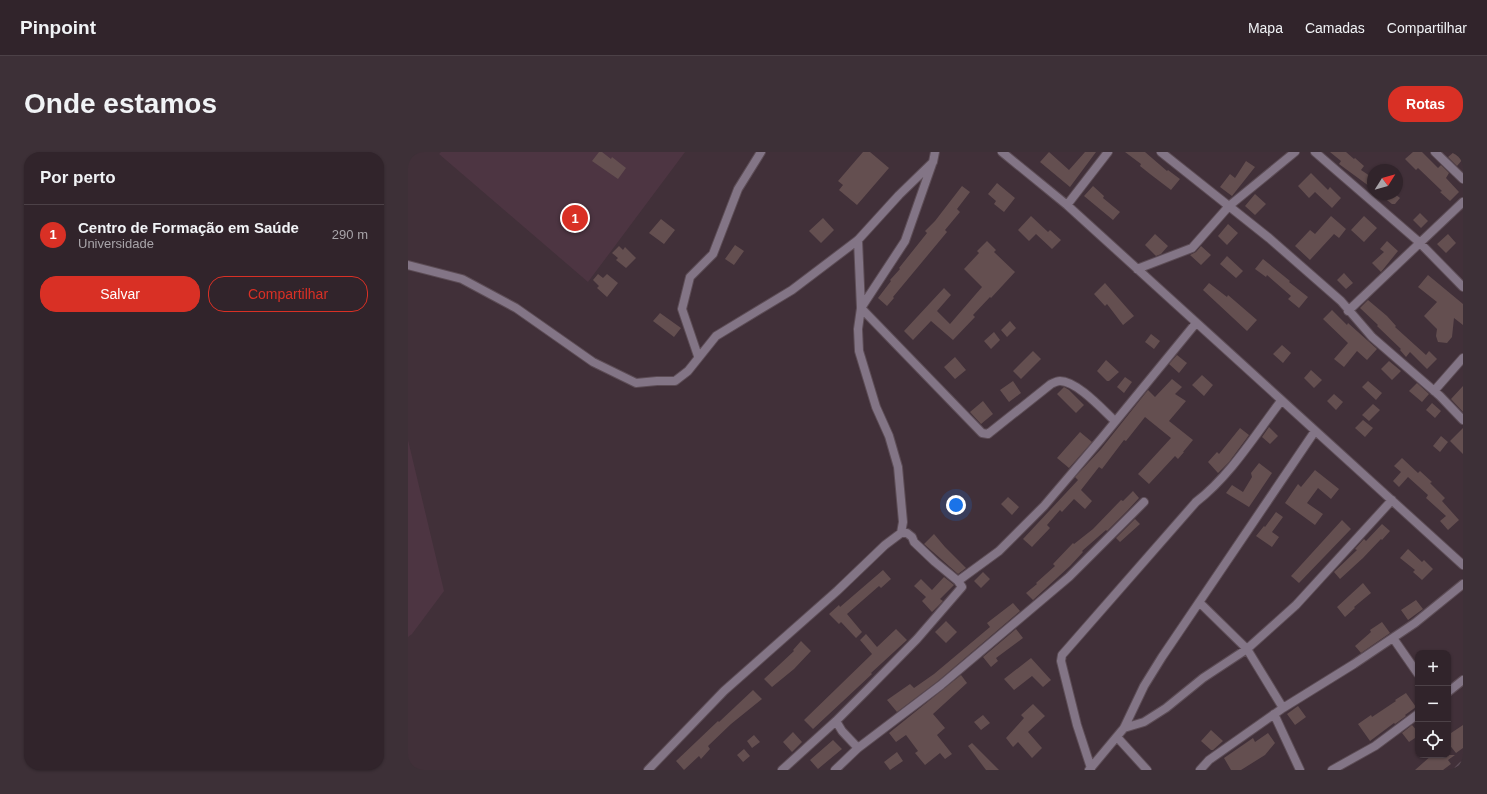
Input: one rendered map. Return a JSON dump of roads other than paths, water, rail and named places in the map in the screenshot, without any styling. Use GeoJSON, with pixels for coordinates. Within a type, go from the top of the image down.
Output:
{"type":"FeatureCollection","features":[{"type":"Feature","properties":{"kind":"street"},"geometry":{"type":"LineString","coordinates":[[698,356],[682,309],[690,277],[713,254],[738,189],[761,152]]}},
{"type":"Feature","properties":{"kind":"street"},"geometry":{"type":"LineString","coordinates":[[860,308],[905,241],[933,162],[935,152]]}},
{"type":"Feature","properties":{"kind":"street"},"geometry":{"type":"LineString","coordinates":[[1002,152],[1067,206],[1463,565]]}},
{"type":"Feature","properties":{"kind":"street"},"geometry":{"type":"LineString","coordinates":[[1067,206],[1108,152]]}},
{"type":"Feature","properties":{"kind":"street"},"geometry":{"type":"LineString","coordinates":[[1161,152],[1269,238],[1335,296],[1372,337],[1434,391],[1463,420]]}},
{"type":"Feature","properties":{"kind":"street"},"geometry":{"type":"LineString","coordinates":[[1137,269],[1192,248],[1230,206],[1295,152]]}},
{"type":"Feature","properties":{"kind":"street"},"geometry":{"type":"LineString","coordinates":[[1315,152],[1420,242],[1463,287]]}},
{"type":"Feature","properties":{"kind":"street"},"geometry":{"type":"LineString","coordinates":[[1436,152],[1463,179]]}},
{"type":"Feature","properties":{"kind":"street"},"geometry":{"type":"LineString","coordinates":[[408,265],[462,279],[468,282],[516,308],[593,362],[636,383],[675,381],[688,371],[698,356],[716,336],[792,290],[858,240],[899,195],[933,162]]}},
{"type":"Feature","properties":{"kind":"street"},"geometry":{"type":"LineString","coordinates":[[1348,311],[1463,202]]}},
{"type":"Feature","properties":{"kind":"street"},"geometry":{"type":"LineString","coordinates":[[858,240],[860,308],[858,328],[859,351],[876,408],[889,436],[898,467],[903,522],[901,533]]}},
{"type":"Feature","properties":{"kind":"street"},"geometry":{"type":"LineString","coordinates":[[860,308],[982,433],[988,434],[1051,384],[1059,381],[1068,383],[1079,389],[1115,421]]}},
{"type":"Feature","properties":{"kind":"street"},"geometry":{"type":"LineString","coordinates":[[958,581],[999,551],[1044,506],[1196,323]]}},
{"type":"Feature","properties":{"kind":"street"},"geometry":{"type":"LineString","coordinates":[[1434,391],[1463,358]]}},
{"type":"Feature","properties":{"kind":"street"},"geometry":{"type":"LineString","coordinates":[[1090,769],[1064,676],[1061,661],[1062,655],[1196,502],[1207,494],[1226,474],[1281,401]]}},
{"type":"Feature","properties":{"kind":"street"},"geometry":{"type":"LineString","coordinates":[[1090,769],[1124,728],[1144,686],[1162,657],[1315,431]]}},
{"type":"Feature","properties":{"kind":"street"},"geometry":{"type":"LineString","coordinates":[[1124,728],[1144,722],[1166,708],[1203,678],[1247,649],[1296,605],[1392,500]]}},
{"type":"Feature","properties":{"kind":"street"},"geometry":{"type":"LineString","coordinates":[[835,770],[858,748],[941,685],[1068,577],[1144,502]]}},
{"type":"Feature","properties":{"kind":"street"},"geometry":{"type":"LineString","coordinates":[[648,770],[724,691],[837,591],[885,545],[901,533],[907,533],[912,537],[914,542],[958,581],[962,587],[917,639],[836,721],[782,770]]}},
{"type":"Feature","properties":{"kind":"street"},"geometry":{"type":"LineString","coordinates":[[1200,770],[1209,760],[1274,714],[1415,624],[1463,584]]}},
{"type":"Feature","properties":{"kind":"street"},"geometry":{"type":"LineString","coordinates":[[1200,603],[1247,649],[1284,708]]}},
{"type":"Feature","properties":{"kind":"street"},"geometry":{"type":"LineString","coordinates":[[1393,638],[1415,670]]}},
{"type":"Feature","properties":{"kind":"street"},"geometry":{"type":"LineString","coordinates":[[1451,690],[1463,680]]}},
{"type":"Feature","properties":{"kind":"street"},"geometry":{"type":"LineString","coordinates":[[1274,714],[1300,770]]}},
{"type":"Feature","properties":{"kind":"street"},"geometry":{"type":"LineString","coordinates":[[1332,770],[1375,746],[1415,716]]}},
{"type":"Feature","properties":{"kind":"street"},"geometry":{"type":"LineString","coordinates":[[836,721],[858,748]]}},
{"type":"Feature","properties":{"kind":"street"},"geometry":{"type":"LineString","coordinates":[[1117,737],[1147,770]]}},
{"type":"Feature","properties":{"kind":"street"},"geometry":{"type":"LineString","coordinates":[[1459,770],[1463,766]]}},
{"type":"Feature","properties":{"kind":"place","name":"Centro de Formação em Saúde"},"geometry":{"type":"Point","coordinates":[575,218]}}]}
